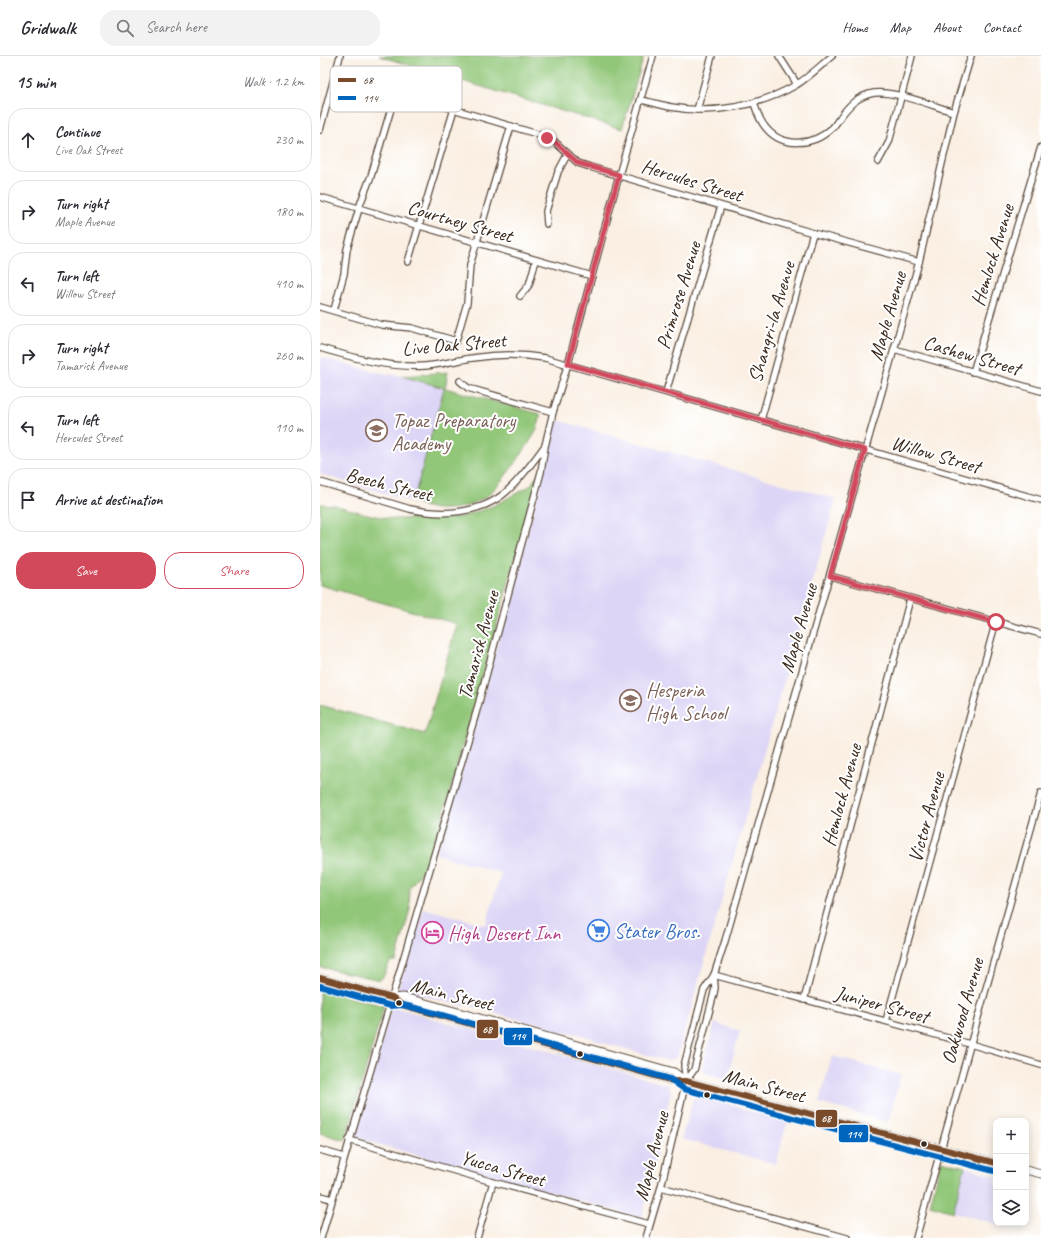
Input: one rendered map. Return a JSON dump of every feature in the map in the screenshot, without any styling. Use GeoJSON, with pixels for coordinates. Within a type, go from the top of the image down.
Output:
{"type":"FeatureCollection","features":[{"type":"Feature","properties":{"kind":"main road","name":"Main Street"},"geometry":{"type":"LineString","coordinates":[[320,978],[392,998],[402,1006],[673,1081],[686,1081],[993,1162]]}},
{"type":"Feature","properties":{"kind":"main road","name":"Main Street"},"geometry":{"type":"LineString","coordinates":[[392,998],[404,996],[536,1033],[674,1072],[686,1081]]}},
{"type":"Feature","properties":{"kind":"main road"},"geometry":{"type":"LineString","coordinates":[[502,1033],[507,1031],[529,1037],[536,1033]]}},
{"type":"Feature","properties":{"kind":"main road"},"geometry":{"type":"LineString","coordinates":[[1029,1171],[1041,1174]]}},
{"type":"Feature","properties":{"kind":"street"},"geometry":{"type":"LineString","coordinates":[[337,66],[340,56]]}},
{"type":"Feature","properties":{"kind":"street","name":"Tamarisk Avenue"},"geometry":{"type":"LineString","coordinates":[[321,1238],[476,713],[541,472],[544,446],[553,412],[568,364],[653,56]]}},
{"type":"Feature","properties":{"kind":"street"},"geometry":{"type":"LineString","coordinates":[[697,110],[712,56]]}},
{"type":"Feature","properties":{"kind":"street"},"geometry":{"type":"LineString","coordinates":[[779,56],[797,84]]}},
{"type":"Feature","properties":{"kind":"street"},"geometry":{"type":"LineString","coordinates":[[641,100],[671,107],[697,110],[726,108],[754,103],[776,95],[797,84],[832,56]]}},
{"type":"Feature","properties":{"kind":"street"},"geometry":{"type":"LineString","coordinates":[[878,162],[889,142],[900,96],[912,56]]}},
{"type":"Feature","properties":{"kind":"street","name":"Maple Avenue"},"geometry":{"type":"LineString","coordinates":[[646,1238],[661,1187],[686,1081],[684,1066],[704,990],[714,975],[725,941],[830,576],[919,262],[954,112],[971,56]]}},
{"type":"Feature","properties":{"kind":"street"},"geometry":{"type":"LineString","coordinates":[[320,130],[330,93]]}},
{"type":"Feature","properties":{"kind":"street"},"geometry":{"type":"LineString","coordinates":[[754,103],[758,117],[766,129],[787,142],[806,142],[816,139],[832,129],[850,104],[858,98],[873,93],[885,93],[900,96],[954,112]]}},
{"type":"Feature","properties":{"kind":"street","name":"Hercules Street"},"geometry":{"type":"LineString","coordinates":[[462,111],[547,138],[555,142],[567,155],[578,163],[812,233],[919,262]]}},
{"type":"Feature","properties":{"kind":"street","name":"Hercules Street"},"geometry":{"type":"LineString","coordinates":[[359,208],[372,176],[390,112]]}},
{"type":"Feature","properties":{"kind":"street"},"geometry":{"type":"LineString","coordinates":[[408,262],[453,112]]}},
{"type":"Feature","properties":{"kind":"street"},"geometry":{"type":"LineString","coordinates":[[320,307],[382,325],[412,328],[456,341],[467,303],[470,265],[511,126]]}},
{"type":"Feature","properties":{"kind":"street","name":"Hemlock Avenue"},"geometry":{"type":"LineString","coordinates":[[973,372],[1041,147]]}},
{"type":"Feature","properties":{"kind":"street"},"geometry":{"type":"LineString","coordinates":[[547,224],[546,211],[558,172],[567,155]]}},
{"type":"Feature","properties":{"kind":"street","name":"Courtney Street"},"geometry":{"type":"LineString","coordinates":[[320,198],[592,276]]}},
{"type":"Feature","properties":{"kind":"street","name":"Primrose Avenue"},"geometry":{"type":"LineString","coordinates":[[666,392],[721,206]]}},
{"type":"Feature","properties":{"kind":"street"},"geometry":{"type":"LineString","coordinates":[[334,310],[344,274],[347,249],[359,208]]}},
{"type":"Feature","properties":{"kind":"street","name":"Shangri-la Avenue"},"geometry":{"type":"LineString","coordinates":[[761,420],[812,233]]}},
{"type":"Feature","properties":{"kind":"street"},"geometry":{"type":"LineString","coordinates":[[520,296],[529,285],[536,260]]}},
{"type":"Feature","properties":{"kind":"street","name":"Live Oak Street"},"geometry":{"type":"LineString","coordinates":[[320,348],[372,362],[398,366],[444,364],[472,358],[499,355],[530,356],[568,364]]}},
{"type":"Feature","properties":{"kind":"street","name":"Cashew Street"},"geometry":{"type":"LineString","coordinates":[[894,349],[1041,391]]}},
{"type":"Feature","properties":{"kind":"street","name":"Willow Street"},"geometry":{"type":"LineString","coordinates":[[568,364],[1041,500]]}},
{"type":"Feature","properties":{"kind":"street"},"geometry":{"type":"LineString","coordinates":[[460,381],[468,388],[553,412]]}},
{"type":"Feature","properties":{"kind":"street","name":"Beech Street"},"geometry":{"type":"LineString","coordinates":[[320,482],[410,509],[425,512],[451,513],[490,503],[506,492],[528,470],[544,446]]}},
{"type":"Feature","properties":{"kind":"street"},"geometry":{"type":"LineString","coordinates":[[830,576],[1041,634]]}},
{"type":"Feature","properties":{"kind":"street","name":"Hemlock Avenue"},"geometry":{"type":"LineString","coordinates":[[804,1000],[910,599]]}},
{"type":"Feature","properties":{"kind":"street","name":"Victor Avenue"},"geometry":{"type":"LineString","coordinates":[[886,1021],[996,622]]}},
{"type":"Feature","properties":{"kind":"street","name":"Oakwood Avenue"},"geometry":{"type":"LineString","coordinates":[[916,1238],[940,1148],[1041,793]]}},
{"type":"Feature","properties":{"kind":"street","name":"Maple Avenue"},"geometry":{"type":"LineString","coordinates":[[686,1081],[694,1070],[714,993],[714,975]]}},
{"type":"Feature","properties":{"kind":"street","name":"Juniper Street"},"geometry":{"type":"LineString","coordinates":[[714,975],[970,1044],[1041,1065]]}},
{"type":"Feature","properties":{"kind":"street","name":"Yucca Street"},"geometry":{"type":"LineString","coordinates":[[349,1140],[493,1182],[649,1224]]}},
{"type":"Feature","properties":{"kind":"street"},"geometry":{"type":"LineString","coordinates":[[320,1150],[344,1157]]}},
{"type":"Feature","properties":{"kind":"street"},"geometry":{"type":"LineString","coordinates":[[477,1238],[493,1182]]}},
{"type":"Feature","properties":{"kind":"street"},"geometry":{"type":"LineString","coordinates":[[661,1187],[847,1238]]}},
{"type":"Feature","properties":{"kind":"street"},"geometry":{"type":"LineString","coordinates":[[320,1196],[332,1199]]}},
{"type":"Feature","properties":{"kind":"shaded area","name":"Topaz Preparatory Academy"},"geometry":{"type":"Polygon","coordinates":[[[320,357],[376,372],[402,376],[444,388],[413,502],[320,474],[320,357]]]}},
{"type":"Feature","properties":{"kind":"shaded area","name":"Hesperia High School"},"geometry":{"type":"Polygon","coordinates":[[[557,420],[836,499],[677,1057],[669,1061],[574,1033],[563,1033],[545,1028],[544,1025],[533,1022],[531,1023],[464,1004],[463,1006],[398,989],[423,908],[486,925],[501,873],[436,854],[464,766],[557,420]]]}},
{"type":"Feature","properties":{"kind":"shaded area"},"geometry":{"type":"Polygon","coordinates":[[[396,1008],[668,1085],[671,1092],[642,1218],[360,1139],[355,1135],[391,1009],[396,1008]]]}},
{"type":"Feature","properties":{"kind":"shaded area"},"geometry":{"type":"Polygon","coordinates":[[[715,1023],[740,1031],[727,1079],[705,1073],[702,1067],[715,1023]]]}},
{"type":"Feature","properties":{"kind":"shaded area"},"geometry":{"type":"Polygon","coordinates":[[[832,1056],[901,1075],[888,1122],[819,1103],[832,1056]]]}},
{"type":"Feature","properties":{"kind":"shaded area"},"geometry":{"type":"Polygon","coordinates":[[[699,1096],[736,1105],[742,1109],[788,1120],[776,1164],[681,1139],[693,1099],[699,1096]]]}},
{"type":"Feature","properties":{"kind":"shaded area"},"geometry":{"type":"Polygon","coordinates":[[[965,1167],[993,1175],[993,1223],[953,1212],[965,1167]]]}},
{"type":"Feature","properties":{"kind":"green space"},"geometry":{"type":"Polygon","coordinates":[[[379,56],[644,56],[622,129],[462,81],[462,66],[412,66],[379,56]]]}},
{"type":"Feature","properties":{"kind":"green space"},"geometry":{"type":"Polygon","coordinates":[[[448,372],[445,388],[540,414],[540,421],[528,444],[510,470],[486,497],[465,506],[437,509],[425,507],[413,502],[444,388],[402,376],[448,372]]]}},
{"type":"Feature","properties":{"kind":"green space"},"geometry":{"type":"Polygon","coordinates":[[[539,473],[441,823],[424,868],[410,887],[410,909],[396,961],[391,961],[384,976],[380,980],[320,967],[320,705],[425,734],[457,624],[320,585],[320,504],[334,505],[393,519],[462,517],[493,506],[530,486],[539,473]]]}},
{"type":"Feature","properties":{"kind":"green space"},"geometry":{"type":"Polygon","coordinates":[[[320,990],[384,1006],[345,1140],[320,1133],[320,990]]]}},
{"type":"Feature","properties":{"kind":"green space"},"geometry":{"type":"Polygon","coordinates":[[[941,1161],[965,1167],[953,1212],[930,1205],[941,1161]]]}},
{"type":"Feature","properties":{"kind":"transit line","name":"68"},"geometry":{"type":"LineString","coordinates":[[320,978],[392,998],[402,1005],[673,1081],[686,1081],[993,1162]]}},
{"type":"Feature","properties":{"kind":"transit line","name":"114"},"geometry":{"type":"LineString","coordinates":[[320,986],[391,1006],[403,1005],[424,1010],[670,1079],[684,1089],[993,1171]]}},
{"type":"Feature","properties":{"kind":"place","name":"Topaz Preparatory Academy"},"geometry":{"type":"Point","coordinates":[376,431]}},
{"type":"Feature","properties":{"kind":"place","name":"Hesperia High School"},"geometry":{"type":"Point","coordinates":[630,701]}},
{"type":"Feature","properties":{"kind":"place","name":"Stater Bros."},"geometry":{"type":"Point","coordinates":[599,931]}},
{"type":"Feature","properties":{"kind":"place","name":"High Desert Inn"},"geometry":{"type":"Point","coordinates":[433,933]}},
{"type":"Feature","properties":{"kind":"route"},"geometry":{"type":"LineString","coordinates":[[547,138],[555,142],[567,155],[578,163],[619,175],[568,364],[865,450],[830,576],[996,622]]}}]}
